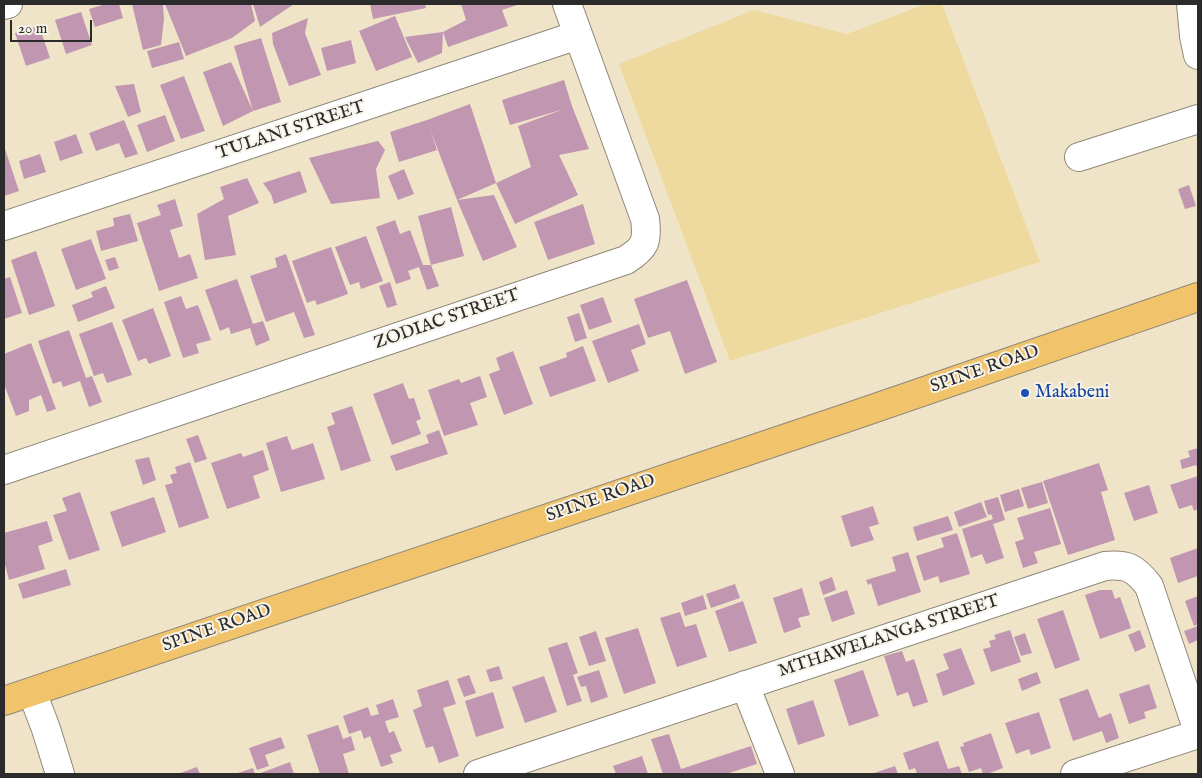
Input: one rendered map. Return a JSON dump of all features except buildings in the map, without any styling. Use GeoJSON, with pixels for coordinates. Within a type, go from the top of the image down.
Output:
{"type":"FeatureCollection","features":[{"type":"Feature","properties":{"kind":"main road","name":"SPINE ROAD"},"geometry":{"type":"LineString","coordinates":[[4,701],[852,416],[1198,297]]}},
{"type":"Feature","properties":{"kind":"street"},"geometry":{"type":"LineString","coordinates":[[4,5],[8,4]]}},
{"type":"Feature","properties":{"kind":"street","name":"ZODIAC STREET"},"geometry":{"type":"LineString","coordinates":[[4,470],[626,260],[639,252],[645,241],[645,219],[567,4]]}},
{"type":"Feature","properties":{"kind":"street"},"geometry":{"type":"LineString","coordinates":[[1192,4],[1194,36],[1198,55]]}},
{"type":"Feature","properties":{"kind":"street","name":"TULANI STREET"},"geometry":{"type":"LineString","coordinates":[[4,226],[578,36]]}},
{"type":"Feature","properties":{"kind":"street"},"geometry":{"type":"LineString","coordinates":[[1079,157],[1198,119]]}},
{"type":"Feature","properties":{"kind":"street","name":"MTHAWELANGA STREET"},"geometry":{"type":"LineString","coordinates":[[478,774],[1105,566],[1119,565],[1131,568],[1150,586],[1198,733]]}},
{"type":"Feature","properties":{"kind":"street"},"geometry":{"type":"LineString","coordinates":[[745,685],[780,774]]}},
{"type":"Feature","properties":{"kind":"street"},"geometry":{"type":"LineString","coordinates":[[32,692],[60,774]]}},
{"type":"Feature","properties":{"kind":"street"},"geometry":{"type":"LineString","coordinates":[[1075,774],[1198,733]]}},
{"type":"Feature","properties":{"kind":"sand"},"geometry":{"type":"Polygon","coordinates":[[[926,4],[942,4],[1040,262],[730,361],[619,64],[754,10],[847,34],[926,4]]]}},
{"type":"Feature","properties":{"kind":"place","name":"Makabeni"},"geometry":{"type":"Point","coordinates":[1025,393]}}]}
